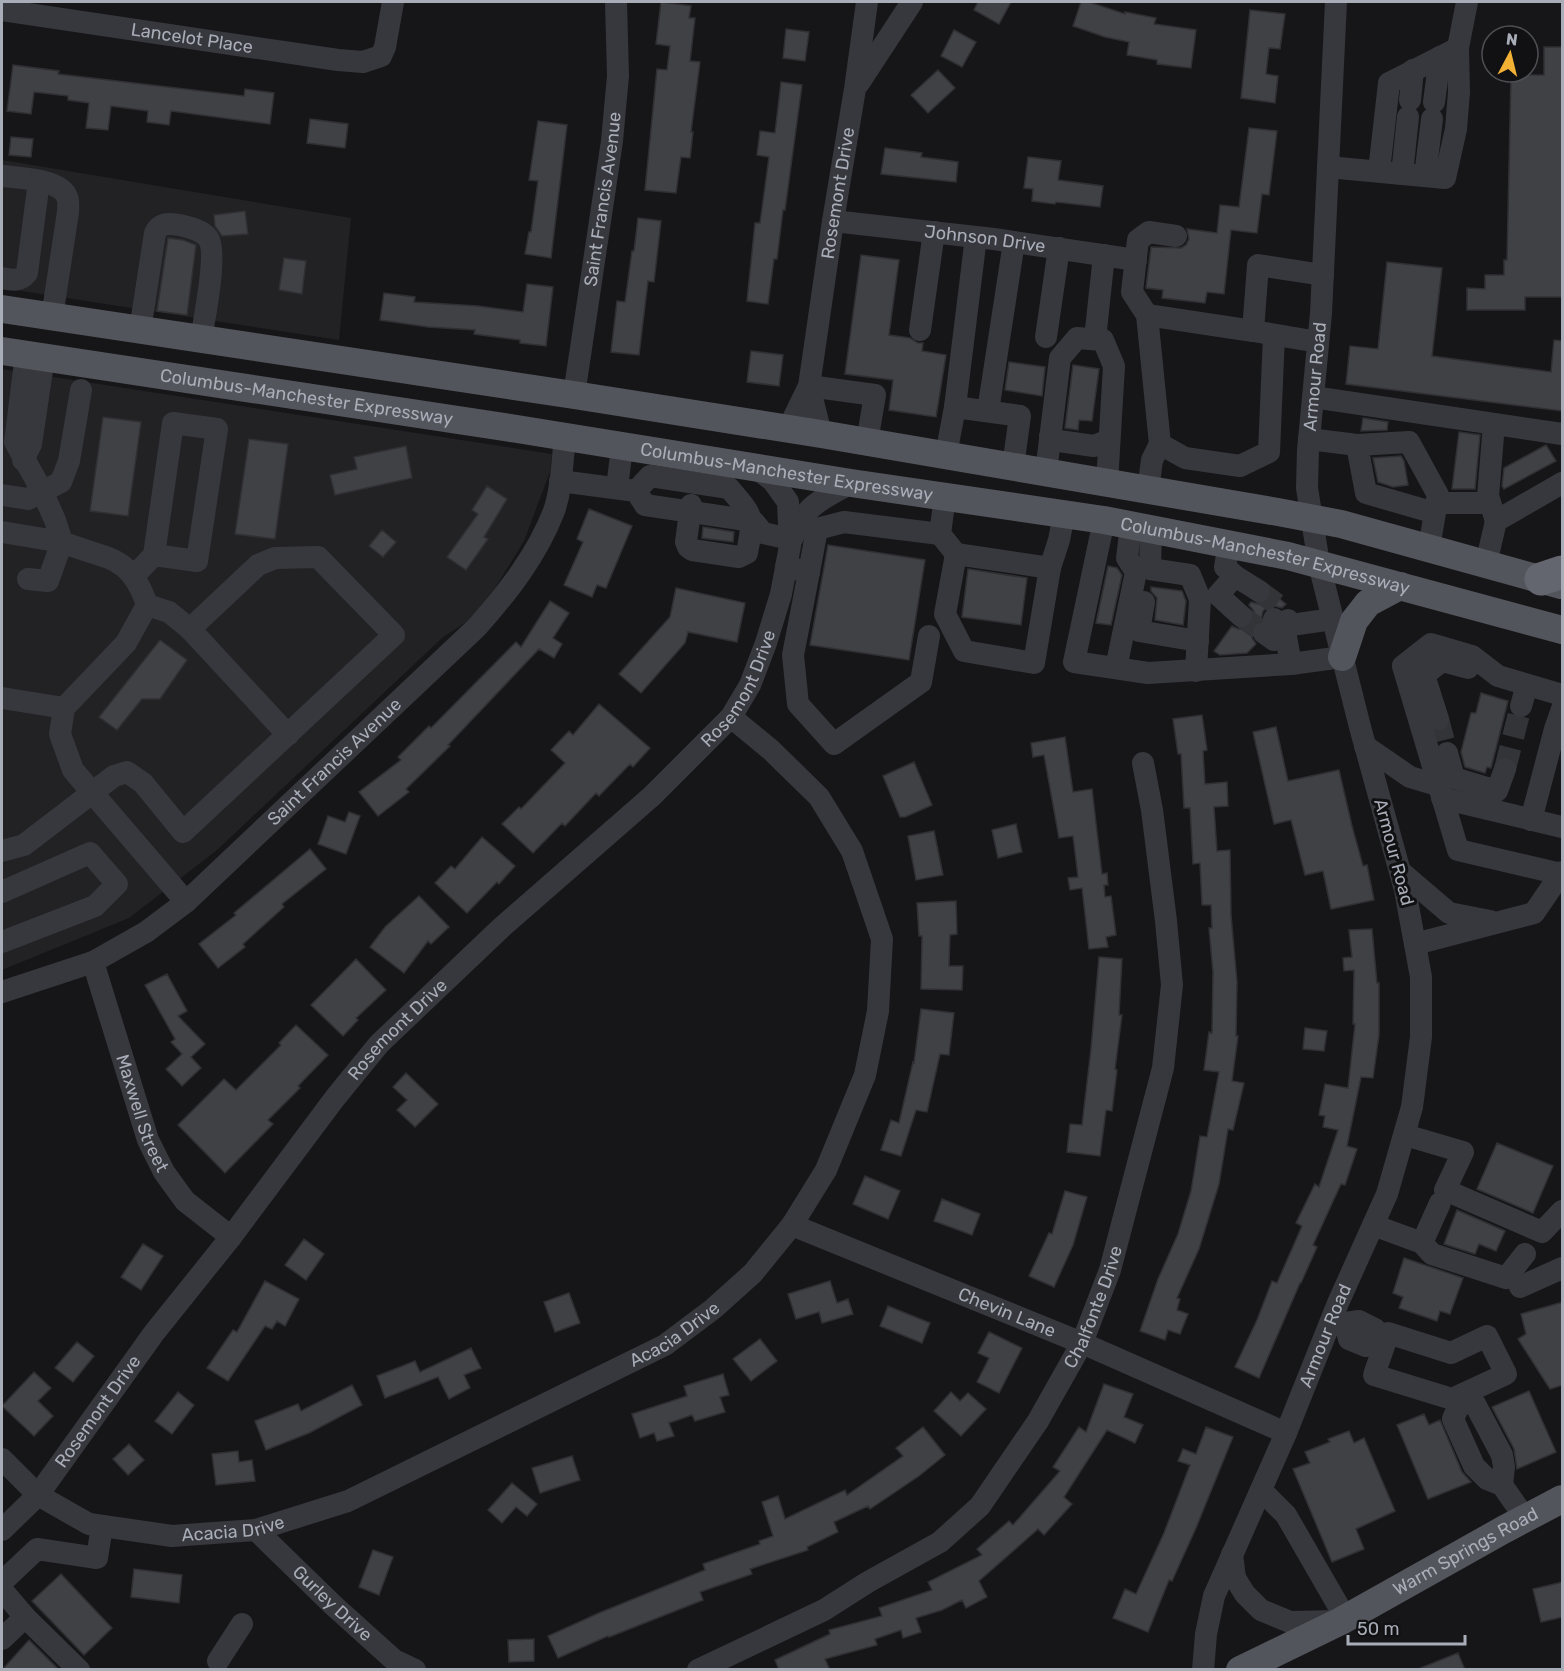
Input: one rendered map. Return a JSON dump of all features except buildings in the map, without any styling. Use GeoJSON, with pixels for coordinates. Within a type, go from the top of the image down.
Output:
{"type":"FeatureCollection","features":[{"type":"Feature","properties":{"kind":"main road","name":"Columbus-Manchester Expressway"},"geometry":{"type":"LineString","coordinates":[[2,309],[574,395],[1013,466],[1312,518],[1486,564],[1555,579]]}},
{"type":"Feature","properties":{"kind":"main road","name":"Columbus-Manchester Expressway"},"geometry":{"type":"LineString","coordinates":[[24,354],[622,447],[717,492],[756,468],[1129,525],[1319,564],[1563,630]]}},
{"type":"Feature","properties":{"kind":"main road"},"geometry":{"type":"LineString","coordinates":[[1342,657],[1354,621],[1368,603],[1400,586]]}},
{"type":"Feature","properties":{"kind":"main road","name":"Warm Springs Road"},"geometry":{"type":"LineString","coordinates":[[1240,1670],[1343,1620],[1563,1499]]}},
{"type":"Feature","properties":{"kind":"street","name":"Lancelot Place"},"geometry":{"type":"LineString","coordinates":[[2,10],[363,62],[381,56],[393,2]]}},
{"type":"Feature","properties":{"kind":"street","name":"Saint Francis Avenue"},"geometry":{"type":"LineString","coordinates":[[574,395],[612,141],[618,76],[616,2]]}},
{"type":"Feature","properties":{"kind":"street","name":"Rosemont Drive"},"geometry":{"type":"LineString","coordinates":[[788,429],[810,386],[867,2]]}},
{"type":"Feature","properties":{"kind":"street"},"geometry":{"type":"LineString","coordinates":[[855,89],[912,2]]}},
{"type":"Feature","properties":{"kind":"street","name":"Armour Road"},"geometry":{"type":"LineString","coordinates":[[1203,1670],[1206,1634],[1214,1596],[1338,1321],[1373,1225],[1387,1194],[1412,1107],[1421,1037],[1421,977],[1401,872],[1365,746],[1319,564],[1307,488],[1323,276],[1336,2]]}},
{"type":"Feature","properties":{"kind":"street"},"geometry":{"type":"LineString","coordinates":[[1425,176],[1433,110],[1449,52],[1467,2]]}},
{"type":"Feature","properties":{"kind":"street"},"geometry":{"type":"LineString","coordinates":[[1328,167],[1444,178],[1456,129],[1459,92],[1449,52]]}},
{"type":"Feature","properties":{"kind":"street"},"geometry":{"type":"LineString","coordinates":[[1379,171],[1389,82],[1449,52]]}},
{"type":"Feature","properties":{"kind":"street"},"geometry":{"type":"LineString","coordinates":[[1402,174],[1413,70]]}},
{"type":"Feature","properties":{"kind":"street"},"geometry":{"type":"LineString","coordinates":[[2,179],[39,181],[60,187],[68,197],[68,212],[52,316]]}},
{"type":"Feature","properties":{"kind":"street"},"geometry":{"type":"LineString","coordinates":[[2,278],[15,281],[27,273],[39,181]]}},
{"type":"Feature","properties":{"kind":"street","name":"Johnson Drive"},"geometry":{"type":"LineString","coordinates":[[833,221],[976,237],[1136,260]]}},
{"type":"Feature","properties":{"kind":"street"},"geometry":{"type":"LineString","coordinates":[[140,330],[155,233],[163,225],[170,224],[200,232],[208,238],[211,246],[211,269],[201,339]]}},
{"type":"Feature","properties":{"kind":"street"},"geometry":{"type":"LineString","coordinates":[[920,330],[933,232]]}},
{"type":"Feature","properties":{"kind":"street"},"geometry":{"type":"LineString","coordinates":[[1148,490],[1152,460],[1160,444],[1147,315],[1132,292],[1138,240],[1149,232],[1176,236]]}},
{"type":"Feature","properties":{"kind":"street"},"geometry":{"type":"LineString","coordinates":[[946,455],[955,407],[976,237]]}},
{"type":"Feature","properties":{"kind":"street"},"geometry":{"type":"LineString","coordinates":[[988,411],[1014,242]]}},
{"type":"Feature","properties":{"kind":"street"},"geometry":{"type":"LineString","coordinates":[[1046,337],[1059,248]]}},
{"type":"Feature","properties":{"kind":"street"},"geometry":{"type":"LineString","coordinates":[[1095,339],[1104,255]]}},
{"type":"Feature","properties":{"kind":"street"},"geometry":{"type":"LineString","coordinates":[[1160,444],[1185,458],[1240,466],[1269,452],[1264,333],[1258,265],[1323,276]]}},
{"type":"Feature","properties":{"kind":"street"},"geometry":{"type":"LineString","coordinates":[[970,285],[1007,291]]}},
{"type":"Feature","properties":{"kind":"street"},"geometry":{"type":"LineString","coordinates":[[1147,315],[1318,342]]}},
{"type":"Feature","properties":{"kind":"street"},"geometry":{"type":"LineString","coordinates":[[1046,472],[1060,358],[1077,338],[1103,340],[1114,366],[1107,483]]}},
{"type":"Feature","properties":{"kind":"street"},"geometry":{"type":"LineString","coordinates":[[24,354],[15,442],[42,491],[62,542],[48,581],[28,579]]}},
{"type":"Feature","properties":{"kind":"street","name":"Rosemont Drive"},"geometry":{"type":"LineString","coordinates":[[810,386],[822,434]]}},
{"type":"Feature","properties":{"kind":"street"},"geometry":{"type":"LineString","coordinates":[[810,386],[875,395],[867,442]]}},
{"type":"Feature","properties":{"kind":"street"},"geometry":{"type":"LineString","coordinates":[[2,495],[28,499],[61,482],[69,461],[81,390]]}},
{"type":"Feature","properties":{"kind":"street"},"geometry":{"type":"LineString","coordinates":[[1313,396],[1563,434]]}},
{"type":"Feature","properties":{"kind":"street"},"geometry":{"type":"LineString","coordinates":[[955,407],[1020,416],[1013,466]]}},
{"type":"Feature","properties":{"kind":"street"},"geometry":{"type":"LineString","coordinates":[[134,576],[154,555],[173,423],[217,429],[197,561],[154,555]]}},
{"type":"Feature","properties":{"kind":"street"},"geometry":{"type":"LineString","coordinates":[[1486,564],[1493,512],[1488,496],[1494,424]]}},
{"type":"Feature","properties":{"kind":"street"},"geometry":{"type":"LineString","coordinates":[[1050,436],[1059,441],[1094,446],[1109,440]]}},
{"type":"Feature","properties":{"kind":"street","name":"Saint Francis Avenue"},"geometry":{"type":"LineString","coordinates":[[2,992],[93,962],[146,932],[186,902],[477,627],[510,590],[537,548],[555,510],[565,438]]}},
{"type":"Feature","properties":{"kind":"street"},"geometry":{"type":"LineString","coordinates":[[1309,439],[1357,445],[1409,442],[1437,495],[1429,548]]}},
{"type":"Feature","properties":{"kind":"street"},"geometry":{"type":"LineString","coordinates":[[1357,445],[1366,493],[1436,508],[1493,512],[1563,483]]}},
{"type":"Feature","properties":{"kind":"street"},"geometry":{"type":"LineString","coordinates":[[622,447],[626,489]]}},
{"type":"Feature","properties":{"kind":"street"},"geometry":{"type":"LineString","coordinates":[[1190,497],[1196,460]]}},
{"type":"Feature","properties":{"kind":"street","name":"Rosemont Drive"},"geometry":{"type":"LineString","coordinates":[[2,1530],[38,1495],[154,1333],[379,1044],[502,927],[652,796],[731,717],[750,685],[765,647],[781,594],[788,551],[788,502],[773,481],[756,468]]}},
{"type":"Feature","properties":{"kind":"street"},"geometry":{"type":"LineString","coordinates":[[560,481],[626,489],[645,505],[667,493],[692,496],[717,492],[753,521],[763,533],[788,551],[809,572]]}},
{"type":"Feature","properties":{"kind":"street","name":"Rosemont Drive"},"geometry":{"type":"LineString","coordinates":[[788,551],[800,520],[809,509],[851,483]]}},
{"type":"Feature","properties":{"kind":"street"},"geometry":{"type":"LineString","coordinates":[[692,496],[686,542],[688,548],[692,550],[744,556],[747,553],[753,521]]}},
{"type":"Feature","properties":{"kind":"street"},"geometry":{"type":"LineString","coordinates":[[940,534],[945,497]]}},
{"type":"Feature","properties":{"kind":"street"},"geometry":{"type":"LineString","coordinates":[[956,554],[945,614],[964,651],[1034,663],[1050,568],[1064,514]]}},
{"type":"Feature","properties":{"kind":"street"},"geometry":{"type":"LineString","coordinates":[[929,636],[921,682],[834,744],[798,704],[793,655],[818,529],[844,522],[940,534],[956,554],[1050,568]]}},
{"type":"Feature","properties":{"kind":"street"},"geometry":{"type":"LineString","coordinates":[[1129,525],[1097,554],[1074,662],[1148,673],[1291,664],[1342,657]]}},
{"type":"Feature","properties":{"kind":"street"},"geometry":{"type":"LineString","coordinates":[[1116,668],[1136,572],[1126,558],[1129,525]]}},
{"type":"Feature","properties":{"kind":"street"},"geometry":{"type":"LineString","coordinates":[[1129,525],[1150,569],[1139,631],[1198,641]]}},
{"type":"Feature","properties":{"kind":"street"},"geometry":{"type":"LineString","coordinates":[[2,532],[62,542],[110,557],[129,569],[140,585],[147,605],[126,643],[64,708],[60,734],[73,770],[186,902]]}},
{"type":"Feature","properties":{"kind":"street"},"geometry":{"type":"LineString","coordinates":[[1196,671],[1200,599],[1190,575],[1197,538]]}},
{"type":"Feature","properties":{"kind":"street"},"geometry":{"type":"LineString","coordinates":[[1229,544],[1225,567],[1231,581],[1250,603],[1218,595],[1231,581]]}},
{"type":"Feature","properties":{"kind":"street"},"geometry":{"type":"LineString","coordinates":[[1097,554],[1126,558]]}},
{"type":"Feature","properties":{"kind":"street"},"geometry":{"type":"LineString","coordinates":[[2,851],[24,845],[114,776],[127,772],[143,783],[183,832],[394,635],[318,558],[275,558],[258,565],[190,629]]}},
{"type":"Feature","properties":{"kind":"street"},"geometry":{"type":"LineString","coordinates":[[1150,569],[1190,575]]}},
{"type":"Feature","properties":{"kind":"street"},"geometry":{"type":"LineString","coordinates":[[147,605],[169,612],[190,629],[288,735]]}},
{"type":"Feature","properties":{"kind":"street"},"geometry":{"type":"LineString","coordinates":[[1291,664],[1276,622],[1333,619]]}},
{"type":"Feature","properties":{"kind":"street"},"geometry":{"type":"LineString","coordinates":[[1415,944],[1534,913],[1562,873],[1458,850],[1403,666],[1431,644],[1472,656],[1524,695],[1563,695]]}},
{"type":"Feature","properties":{"kind":"street"},"geometry":{"type":"LineString","coordinates":[[765,647],[793,655]]}},
{"type":"Feature","properties":{"kind":"street"},"geometry":{"type":"LineString","coordinates":[[1438,719],[1424,675],[1442,661],[1498,676]]}},
{"type":"Feature","properties":{"kind":"street"},"geometry":{"type":"LineString","coordinates":[[2,698],[64,708]]}},
{"type":"Feature","properties":{"kind":"street"},"geometry":{"type":"LineString","coordinates":[[1531,819],[1555,729],[1563,709]]}},
{"type":"Feature","properties":{"kind":"street","name":"Acacia Drive"},"geometry":{"type":"LineString","coordinates":[[2,1459],[38,1495],[89,1524],[172,1536],[256,1530],[348,1502],[665,1345],[713,1309],[753,1273],[792,1225],[826,1170],[865,1075],[878,1011],[882,939],[852,851],[819,796],[771,750],[731,717]]}},
{"type":"Feature","properties":{"kind":"street"},"geometry":{"type":"LineString","coordinates":[[1365,746],[1410,777],[1440,792],[1563,827]]}},
{"type":"Feature","properties":{"kind":"street"},"geometry":{"type":"LineString","coordinates":[[1447,753],[1454,778],[1497,790],[1505,769]]}},
{"type":"Feature","properties":{"kind":"street","name":"Chalfonte Drive"},"geometry":{"type":"LineString","coordinates":[[698,1670],[824,1610],[868,1581],[940,1542],[980,1506],[1038,1421],[1083,1344],[1110,1270],[1163,1068],[1171,997],[1166,921],[1152,810],[1143,763]]}},
{"type":"Feature","properties":{"kind":"street"},"geometry":{"type":"LineString","coordinates":[[2,892],[90,853],[117,884],[96,906],[2,942]]}},
{"type":"Feature","properties":{"kind":"street"},"geometry":{"type":"LineString","coordinates":[[1401,872],[1449,913],[1497,923]]}},
{"type":"Feature","properties":{"kind":"street","name":"Maxwell Street"},"geometry":{"type":"LineString","coordinates":[[93,962],[148,1140],[164,1172],[185,1201],[231,1237]]}},
{"type":"Feature","properties":{"kind":"street"},"geometry":{"type":"LineString","coordinates":[[1405,1136],[1463,1152],[1445,1190],[1542,1232],[1563,1211]]}},
{"type":"Feature","properties":{"kind":"street"},"geometry":{"type":"LineString","coordinates":[[1422,1243],[1440,1203]]}},
{"type":"Feature","properties":{"kind":"street","name":"Chevin Lane"},"geometry":{"type":"LineString","coordinates":[[792,1225],[1083,1344],[1286,1433]]}},
{"type":"Feature","properties":{"kind":"street"},"geometry":{"type":"LineString","coordinates":[[1373,1225],[1422,1243],[1432,1254],[1506,1278],[1525,1254]]}},
{"type":"Feature","properties":{"kind":"street"},"geometry":{"type":"LineString","coordinates":[[1520,1287],[1563,1268]]}},
{"type":"Feature","properties":{"kind":"street"},"geometry":{"type":"LineString","coordinates":[[1338,1321],[1349,1339],[1366,1346],[1381,1341]]}},
{"type":"Feature","properties":{"kind":"street"},"geometry":{"type":"LineString","coordinates":[[1458,1400],[1506,1374],[1487,1336],[1451,1353],[1388,1333],[1381,1341],[1374,1375],[1452,1399],[1475,1404],[1503,1461],[1502,1485],[1525,1518]]}},
{"type":"Feature","properties":{"kind":"street"},"geometry":{"type":"LineString","coordinates":[[1232,1554],[1234,1578],[1245,1594],[1261,1610],[1290,1622],[1343,1620],[1286,1515],[1261,1490]]}},
{"type":"Feature","properties":{"kind":"street"},"geometry":{"type":"LineString","coordinates":[[2,1582],[37,1549],[97,1558],[102,1526]]}},
{"type":"Feature","properties":{"kind":"street","name":"Gurley Drive"},"geometry":{"type":"LineString","coordinates":[[256,1530],[394,1660],[416,1670]]}},
{"type":"Feature","properties":{"kind":"street"},"geometry":{"type":"LineString","coordinates":[[2,1590],[25,1617],[80,1670]]}},
{"type":"Feature","properties":{"kind":"street"},"geometry":{"type":"LineString","coordinates":[[2,1639],[25,1617]]}},
{"type":"Feature","properties":{"kind":"street"},"geometry":{"type":"LineString","coordinates":[[219,1666],[243,1624]]}},
{"type":"Feature","properties":{"kind":"shaded area"},"geometry":{"type":"Polygon","coordinates":[[[2,160],[351,218],[339,340],[2,288],[2,160]]]}},
{"type":"Feature","properties":{"kind":"shaded area"},"geometry":{"type":"Polygon","coordinates":[[[2,369],[552,454],[550,472],[524,541],[495,588],[472,618],[442,638],[217,850],[129,918],[2,970],[2,369]]]}},
{"type":"Feature","properties":{"kind":"tunnel"},"geometry":{"type":"LineString","coordinates":[[1259,591],[1282,608]]}},
{"type":"Feature","properties":{"kind":"tunnel"},"geometry":{"type":"LineString","coordinates":[[1241,616],[1264,633]]}},
{"type":"Feature","properties":{"kind":"tunnel"},"geometry":{"type":"LineString","coordinates":[[1505,769],[1521,706]]}},
{"type":"Feature","properties":{"kind":"tunnel"},"geometry":{"type":"LineString","coordinates":[[1438,719],[1447,753]]}}]}
